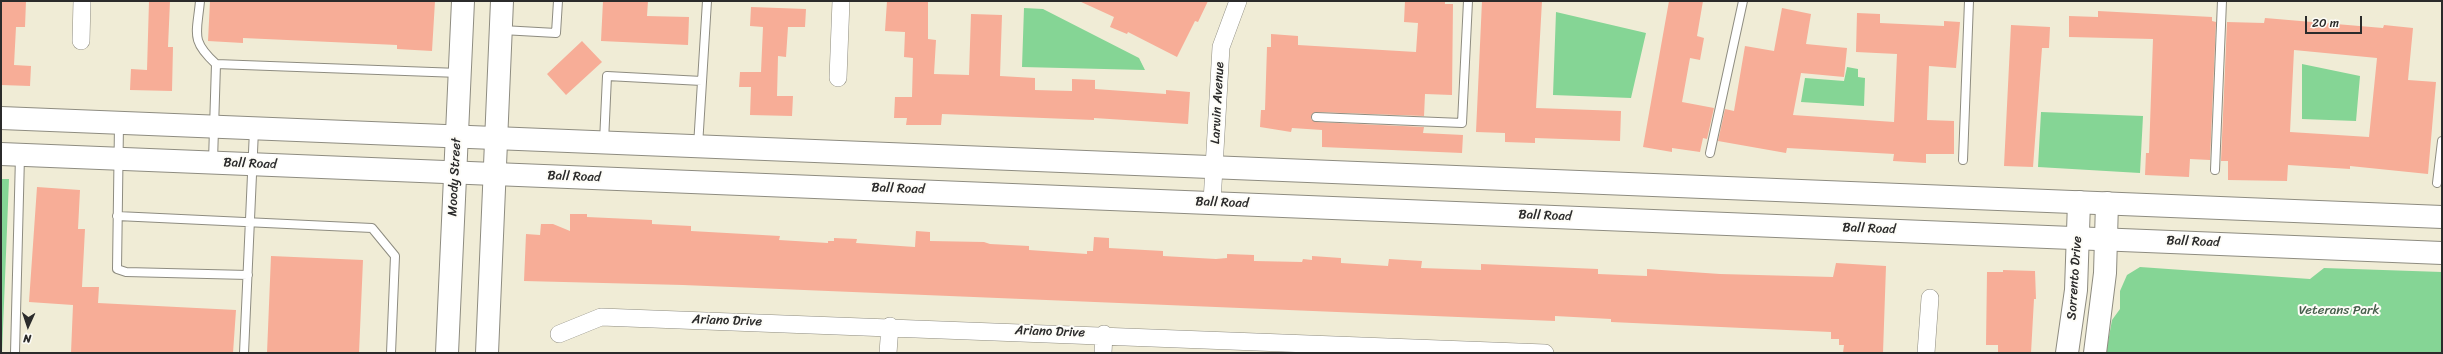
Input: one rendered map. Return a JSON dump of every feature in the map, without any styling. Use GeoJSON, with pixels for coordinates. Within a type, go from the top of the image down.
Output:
{"type":"FeatureCollection","features":[{"type":"Feature","properties":{"kind":"main road","name":"Moody Street"},"geometry":{"type":"LineString","coordinates":[[447,353],[463,1]]}},
{"type":"Feature","properties":{"kind":"main road"},"geometry":{"type":"LineString","coordinates":[[487,353],[502,1]]}},
{"type":"Feature","properties":{"kind":"main road"},"geometry":{"type":"LineString","coordinates":[[1,118],[2442,217]]}},
{"type":"Feature","properties":{"kind":"main road","name":"Ball Road"},"geometry":{"type":"LineString","coordinates":[[10,155],[2106,238],[2442,253]]}},
{"type":"Feature","properties":{"kind":"main road","name":"Sorrento Drive"},"geometry":{"type":"LineString","coordinates":[[2066,353],[2076,290],[2080,202]]}},
{"type":"Feature","properties":{"kind":"main road","name":"Sorrento Drive"},"geometry":{"type":"LineString","coordinates":[[2095,353],[2105,273],[2107,204]]}},
{"type":"Feature","properties":{"kind":"street"},"geometry":{"type":"LineString","coordinates":[[81,41],[82,1]]}},
{"type":"Feature","properties":{"kind":"street"},"geometry":{"type":"LineString","coordinates":[[838,78],[841,1]]}},
{"type":"Feature","properties":{"kind":"street","name":"Larwin Avenue"},"geometry":{"type":"LineString","coordinates":[[1212,202],[1221,47],[1234,3]]}},
{"type":"Feature","properties":{"kind":"street"},"geometry":{"type":"LineString","coordinates":[[1926,353],[1930,298]]}},
{"type":"Feature","properties":{"kind":"street","name":"Ariano Drive"},"geometry":{"type":"LineString","coordinates":[[559,334],[601,316],[1104,334],[1317,348],[1545,353]]}},
{"type":"Feature","properties":{"kind":"street"},"geometry":{"type":"LineString","coordinates":[[888,353],[890,326]]}},
{"type":"Feature","properties":{"kind":"street"},"geometry":{"type":"LineString","coordinates":[[1103,353],[1104,334]]}},
{"type":"Feature","properties":{"kind":"lane"},"geometry":{"type":"LineString","coordinates":[[200,1],[197,40],[202,51],[216,64],[460,73]]}},
{"type":"Feature","properties":{"kind":"lane"},"geometry":{"type":"LineString","coordinates":[[501,30],[556,33],[558,1]]}},
{"type":"Feature","properties":{"kind":"lane"},"geometry":{"type":"LineString","coordinates":[[698,146],[707,1]]}},
{"type":"Feature","properties":{"kind":"lane"},"geometry":{"type":"LineString","coordinates":[[1316,117],[1462,123],[1468,1]]}},
{"type":"Feature","properties":{"kind":"lane"},"geometry":{"type":"LineString","coordinates":[[1710,154],[1743,1]]}},
{"type":"Feature","properties":{"kind":"lane"},"geometry":{"type":"LineString","coordinates":[[1963,160],[1970,1]]}},
{"type":"Feature","properties":{"kind":"lane"},"geometry":{"type":"LineString","coordinates":[[2215,170],[2222,1]]}},
{"type":"Feature","properties":{"kind":"lane"},"geometry":{"type":"LineString","coordinates":[[212,163],[216,64]]}},
{"type":"Feature","properties":{"kind":"lane"},"geometry":{"type":"LineString","coordinates":[[604,142],[607,76],[702,80]]}},
{"type":"Feature","properties":{"kind":"lane"},"geometry":{"type":"LineString","coordinates":[[119,123],[116,266],[120,272],[248,275]]}},
{"type":"Feature","properties":{"kind":"lane"},"geometry":{"type":"LineString","coordinates":[[244,353],[254,128]]}},
{"type":"Feature","properties":{"kind":"lane"},"geometry":{"type":"LineString","coordinates":[[2437,183],[2442,141]]}},
{"type":"Feature","properties":{"kind":"lane"},"geometry":{"type":"LineString","coordinates":[[10,155],[15,353]]}},
{"type":"Feature","properties":{"kind":"lane"},"geometry":{"type":"LineString","coordinates":[[117,216],[250,221],[372,228],[395,256],[391,353]]}},
{"type":"Feature","properties":{"kind":"green space"},"geometry":{"type":"Polygon","coordinates":[[[1024,8],[1043,9],[1139,58],[1145,70],[1022,67],[1024,8]]]}},
{"type":"Feature","properties":{"kind":"green space"},"geometry":{"type":"Polygon","coordinates":[[[1556,12],[1646,33],[1631,98],[1553,95],[1556,12]]]}},
{"type":"Feature","properties":{"kind":"green space"},"geometry":{"type":"Polygon","coordinates":[[[2302,64],[2360,76],[2356,121],[2302,119],[2302,64]]]}},
{"type":"Feature","properties":{"kind":"green space"},"geometry":{"type":"Polygon","coordinates":[[[1847,67],[1858,69],[1858,77],[1865,78],[1864,106],[1801,102],[1805,78],[1844,81],[1847,67]]]}},
{"type":"Feature","properties":{"kind":"green space"},"geometry":{"type":"Polygon","coordinates":[[[2041,112],[2143,116],[2140,173],[2038,167],[2041,112]]]}},
{"type":"Feature","properties":{"kind":"green space"},"geometry":{"type":"Polygon","coordinates":[[[1,179],[9,179],[2,353],[1,353],[1,179]]]}},
{"type":"Feature","properties":{"kind":"green space","name":"Veterans Park"},"geometry":{"type":"Polygon","coordinates":[[[2140,267],[2310,279],[2324,268],[2442,272],[2442,353],[2106,353],[2112,320],[2120,309],[2120,291],[2127,275],[2140,267]]]}},
{"type":"Feature","properties":{"kind":"building"},"geometry":{"type":"Polygon","coordinates":[[[1,1],[26,1],[25,27],[16,27],[14,65],[31,66],[30,86],[1,85],[1,1]]]}},
{"type":"Feature","properties":{"kind":"building"},"geometry":{"type":"Polygon","coordinates":[[[149,1],[170,1],[168,47],[173,47],[172,91],[130,90],[131,69],[147,70],[149,1]]]}},
{"type":"Feature","properties":{"kind":"building"},"geometry":{"type":"Polygon","coordinates":[[[210,1],[435,1],[432,51],[397,49],[397,45],[243,38],[243,43],[208,41],[210,1]]]}},
{"type":"Feature","properties":{"kind":"building"},"geometry":{"type":"Polygon","coordinates":[[[603,1],[648,1],[647,16],[689,17],[688,45],[601,41],[603,1]]]}},
{"type":"Feature","properties":{"kind":"building"},"geometry":{"type":"Polygon","coordinates":[[[887,1],[928,1],[928,39],[936,40],[934,74],[969,75],[971,14],[1002,15],[1000,76],[1035,78],[1035,90],[1072,91],[1072,79],[1095,80],[1095,89],[1166,94],[1166,90],[1190,92],[1188,124],[1094,118],[1094,120],[942,114],[941,125],[906,125],[907,118],[894,118],[895,97],[912,97],[913,58],[904,57],[905,32],[885,31],[887,1]]]}},
{"type":"Feature","properties":{"kind":"building"},"geometry":{"type":"Polygon","coordinates":[[[1079,1],[1208,1],[1198,22],[1195,21],[1177,57],[1128,32],[1127,34],[1110,27],[1114,17],[1079,1]]]}},
{"type":"Feature","properties":{"kind":"building"},"geometry":{"type":"Polygon","coordinates":[[[1405,1],[1445,1],[1445,4],[1453,4],[1452,95],[1425,94],[1424,116],[1316,112],[1312,114],[1311,119],[1316,122],[1424,127],[1423,133],[1463,135],[1462,153],[1322,147],[1322,130],[1292,128],[1291,132],[1260,127],[1261,110],[1265,110],[1267,47],[1271,47],[1271,34],[1298,36],[1298,45],[1416,52],[1418,23],[1404,22],[1405,1]]]}},
{"type":"Feature","properties":{"kind":"building"},"geometry":{"type":"Polygon","coordinates":[[[1482,1],[1542,1],[1536,108],[1621,111],[1620,141],[1535,138],[1535,143],[1505,142],[1505,133],[1476,132],[1482,1]]]}},
{"type":"Feature","properties":{"kind":"building"},"geometry":{"type":"Polygon","coordinates":[[[1669,1],[1703,1],[1697,36],[1704,38],[1700,60],[1690,58],[1682,102],[1714,108],[1707,139],[1703,138],[1700,152],[1672,148],[1672,152],[1643,147],[1669,1]]]}},
{"type":"Feature","properties":{"kind":"building"},"geometry":{"type":"Polygon","coordinates":[[[751,7],[806,9],[805,27],[788,27],[786,57],[778,56],[777,96],[793,96],[792,116],[750,115],[751,87],[739,87],[740,72],[761,72],[763,27],[750,26],[751,7]]]}},
{"type":"Feature","properties":{"kind":"building"},"geometry":{"type":"Polygon","coordinates":[[[1782,8],[1811,14],[1806,44],[1847,48],[1844,77],[1801,73],[1793,115],[1894,122],[1897,54],[1856,52],[1857,13],[1880,14],[1880,23],[1944,26],[1944,21],[1960,22],[1956,68],[1929,66],[1927,120],[1954,121],[1954,154],[1926,154],[1926,163],[1893,161],[1894,154],[1787,148],[1786,153],[1718,141],[1725,109],[1734,111],[1745,46],[1774,51],[1782,8]]]}},
{"type":"Feature","properties":{"kind":"building"},"geometry":{"type":"Polygon","coordinates":[[[2098,11],[2212,17],[2212,21],[2216,22],[2210,160],[2190,159],[2189,177],[2145,175],[2146,153],[2149,153],[2153,39],[2069,37],[2069,16],[2098,17],[2098,11]]]}},
{"type":"Feature","properties":{"kind":"building"},"geometry":{"type":"Polygon","coordinates":[[[2265,18],[2383,28],[2384,25],[2413,28],[2408,80],[2436,82],[2428,174],[2350,166],[2350,169],[2288,165],[2287,181],[2228,180],[2228,161],[2221,161],[2227,22],[2264,23],[2265,18]],[[2294,50],[2290,132],[2369,137],[2377,58],[2294,50]]]}},
{"type":"Feature","properties":{"kind":"building"},"geometry":{"type":"Polygon","coordinates":[[[2011,25],[2050,27],[2049,48],[2042,48],[2033,167],[2004,166],[2011,25]]]}},
{"type":"Feature","properties":{"kind":"building"},"geometry":{"type":"Polygon","coordinates":[[[582,41],[602,62],[566,95],[547,74],[582,41]]]}},
{"type":"Feature","properties":{"kind":"building"},"geometry":{"type":"Polygon","coordinates":[[[37,187],[80,190],[78,229],[85,229],[82,287],[99,287],[98,303],[236,310],[233,353],[71,353],[73,305],[29,302],[37,187]]]}},
{"type":"Feature","properties":{"kind":"building"},"geometry":{"type":"Polygon","coordinates":[[[570,214],[587,214],[587,217],[652,220],[652,224],[691,226],[691,231],[780,236],[779,240],[828,243],[828,241],[834,241],[834,238],[857,239],[856,243],[915,247],[916,231],[930,232],[930,241],[984,242],[990,244],[1029,246],[1029,250],[1087,254],[1087,251],[1093,251],[1094,237],[1109,238],[1109,248],[1163,251],[1163,256],[1216,259],[1227,258],[1227,254],[1254,255],[1254,261],[1302,262],[1303,259],[1312,260],[1312,256],[1341,258],[1341,263],[1388,266],[1389,259],[1422,261],[1421,268],[1481,270],[1481,264],[1598,269],[1598,274],[1647,276],[1647,269],[1720,274],[1833,277],[1836,263],[1886,266],[1883,353],[1843,353],[1844,345],[1839,345],[1839,339],[1831,339],[1831,332],[1611,322],[1611,319],[1555,316],[1555,321],[683,285],[524,281],[526,234],[540,235],[541,224],[553,224],[570,231],[570,214]]]}},
{"type":"Feature","properties":{"kind":"building"},"geometry":{"type":"Polygon","coordinates":[[[271,256],[363,260],[359,353],[267,353],[271,256]]]}},
{"type":"Feature","properties":{"kind":"building"},"geometry":{"type":"Polygon","coordinates":[[[2003,270],[2035,271],[2036,299],[2034,299],[2031,353],[1998,352],[1998,345],[1986,345],[1987,272],[2003,272],[2003,270]]]}}]}
